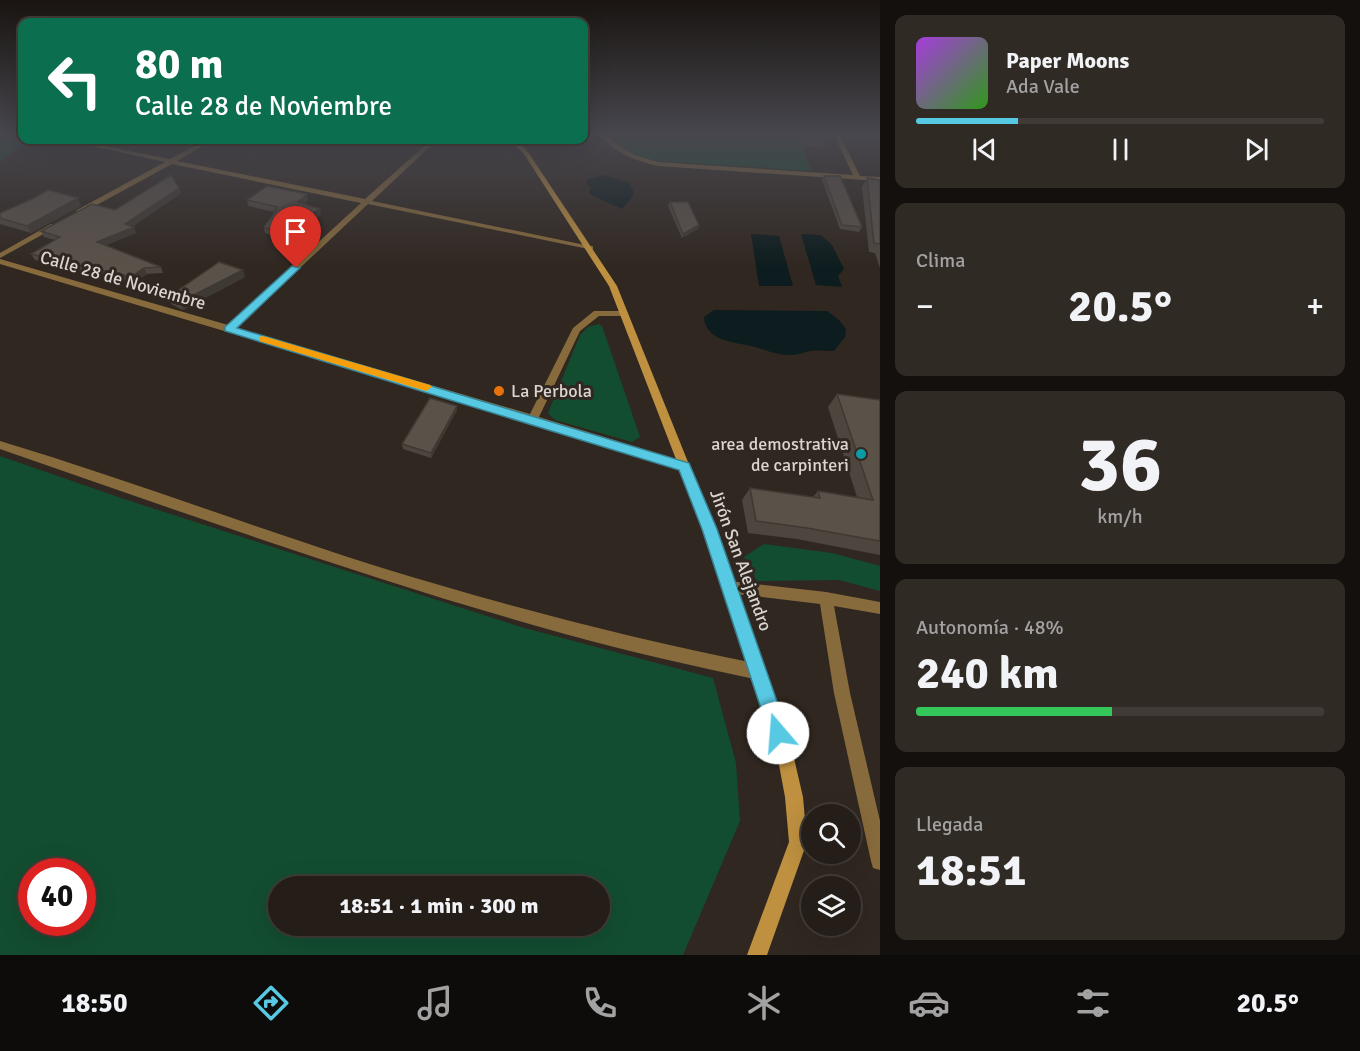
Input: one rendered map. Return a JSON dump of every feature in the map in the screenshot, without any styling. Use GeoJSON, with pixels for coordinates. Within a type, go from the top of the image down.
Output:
{"type":"FeatureCollection","features":[{"type":"Feature","properties":{"kind":"street"},"geometry":{"type":"LineString","coordinates":[[70,217],[136,180]]}},
{"type":"Feature","properties":{"kind":"street"},"geometry":{"type":"LineString","coordinates":[[265,180],[590,248]]}},
{"type":"Feature","properties":{"kind":"street"},"geometry":{"type":"LineString","coordinates":[[229,329],[391,180]]}},
{"type":"Feature","properties":{"kind":"street","name":"Jirón San Alejandro"},"geometry":{"type":"LineString","coordinates":[[544,180],[613,286],[710,529],[785,754],[794,797],[798,843],[757,955]]}},
{"type":"Feature","properties":{"kind":"street"},"geometry":{"type":"LineString","coordinates":[[0,256],[60,222]]}},
{"type":"Feature","properties":{"kind":"street","name":"Calle 28 de Noviembre"},"geometry":{"type":"LineString","coordinates":[[0,261],[684,466]]}},
{"type":"Feature","properties":{"kind":"street"},"geometry":{"type":"LineString","coordinates":[[533,419],[576,330],[597,314],[624,313]]}},
{"type":"Feature","properties":{"kind":"street"},"geometry":{"type":"LineString","coordinates":[[0,445],[349,563],[523,615],[677,656],[759,672]]}},
{"type":"Feature","properties":{"kind":"street"},"geometry":{"type":"LineString","coordinates":[[729,587],[826,598],[880,608]]}},
{"type":"Feature","properties":{"kind":"street"},"geometry":{"type":"LineString","coordinates":[[826,598],[842,693],[880,861]]}},
{"type":"Feature","properties":{"kind":"green space"},"geometry":{"type":"Polygon","coordinates":[[[599,324],[602,326],[640,437],[632,442],[555,420],[548,413],[580,335],[588,327],[599,324]]]}},
{"type":"Feature","properties":{"kind":"green space"},"geometry":{"type":"Polygon","coordinates":[[[0,456],[124,499],[521,627],[713,678],[736,763],[740,821],[683,955],[0,955],[0,456]]]}},
{"type":"Feature","properties":{"kind":"green space"},"geometry":{"type":"Polygon","coordinates":[[[764,544],[832,553],[880,566],[880,591],[839,580],[757,581],[744,557],[764,544]]]}},
{"type":"Feature","properties":{"kind":"shaded area"},"geometry":{"type":"Polygon","coordinates":[[[587,180],[619,180],[628,182],[634,190],[633,196],[622,209],[589,194],[591,187],[587,184],[587,180]]]}},
{"type":"Feature","properties":{"kind":"shaded area"},"geometry":{"type":"Polygon","coordinates":[[[751,234],[779,236],[793,286],[759,286],[751,234]]]}},
{"type":"Feature","properties":{"kind":"shaded area"},"geometry":{"type":"Polygon","coordinates":[[[801,234],[821,235],[832,245],[844,269],[838,276],[842,287],[816,285],[801,234]]]}},
{"type":"Feature","properties":{"kind":"shaded area"},"geometry":{"type":"Polygon","coordinates":[[[714,310],[827,311],[846,329],[845,337],[834,351],[781,354],[715,336],[709,331],[704,317],[714,310]]]}},
{"type":"Feature","properties":{"kind":"building"},"geometry":{"type":"Polygon","coordinates":[[[164,180],[174,180],[179,188],[125,224],[134,227],[97,242],[161,267],[144,268],[131,277],[31,254],[60,237],[41,231],[92,204],[115,210],[164,180]]]}},
{"type":"Feature","properties":{"kind":"building"},"geometry":{"type":"Polygon","coordinates":[[[825,180],[842,180],[862,227],[842,225],[825,180]]]}},
{"type":"Feature","properties":{"kind":"building"},"geometry":{"type":"Polygon","coordinates":[[[867,180],[880,180],[880,244],[874,243],[867,180]]]}},
{"type":"Feature","properties":{"kind":"building"},"geometry":{"type":"Polygon","coordinates":[[[267,186],[307,194],[298,202],[320,209],[280,233],[264,227],[278,207],[247,200],[267,186]]]}},
{"type":"Feature","properties":{"kind":"building"},"geometry":{"type":"Polygon","coordinates":[[[48,190],[78,198],[27,226],[0,218],[0,213],[48,190]]]}},
{"type":"Feature","properties":{"kind":"building"},"geometry":{"type":"Polygon","coordinates":[[[670,202],[688,202],[699,225],[683,234],[670,202]]]}},
{"type":"Feature","properties":{"kind":"building"},"geometry":{"type":"Polygon","coordinates":[[[219,262],[243,270],[180,302],[168,297],[219,262]]]}},
{"type":"Feature","properties":{"kind":"building"},"geometry":{"type":"Polygon","coordinates":[[[837,394],[880,400],[880,541],[756,521],[750,488],[820,498],[818,491],[873,500],[837,394]]]}},
{"type":"Feature","properties":{"kind":"building"},"geometry":{"type":"Polygon","coordinates":[[[430,398],[457,406],[431,453],[402,444],[430,398]]]}},
{"type":"Feature","properties":{"kind":"slow traffic"},"geometry":{"type":"LineString","coordinates":[[263,339],[426,387]]}},
{"type":"Feature","properties":{"kind":"place","name":"La Perbola"},"geometry":{"type":"Point","coordinates":[499,391]}},
{"type":"Feature","properties":{"kind":"place","name":"area demostrativa de carpinteri"},"geometry":{"type":"Point","coordinates":[861,454]}},
{"type":"Feature","properties":{"kind":"route"},"geometry":{"type":"LineString","coordinates":[[296,268],[229,329],[684,466],[710,529],[778,733]]}}]}
